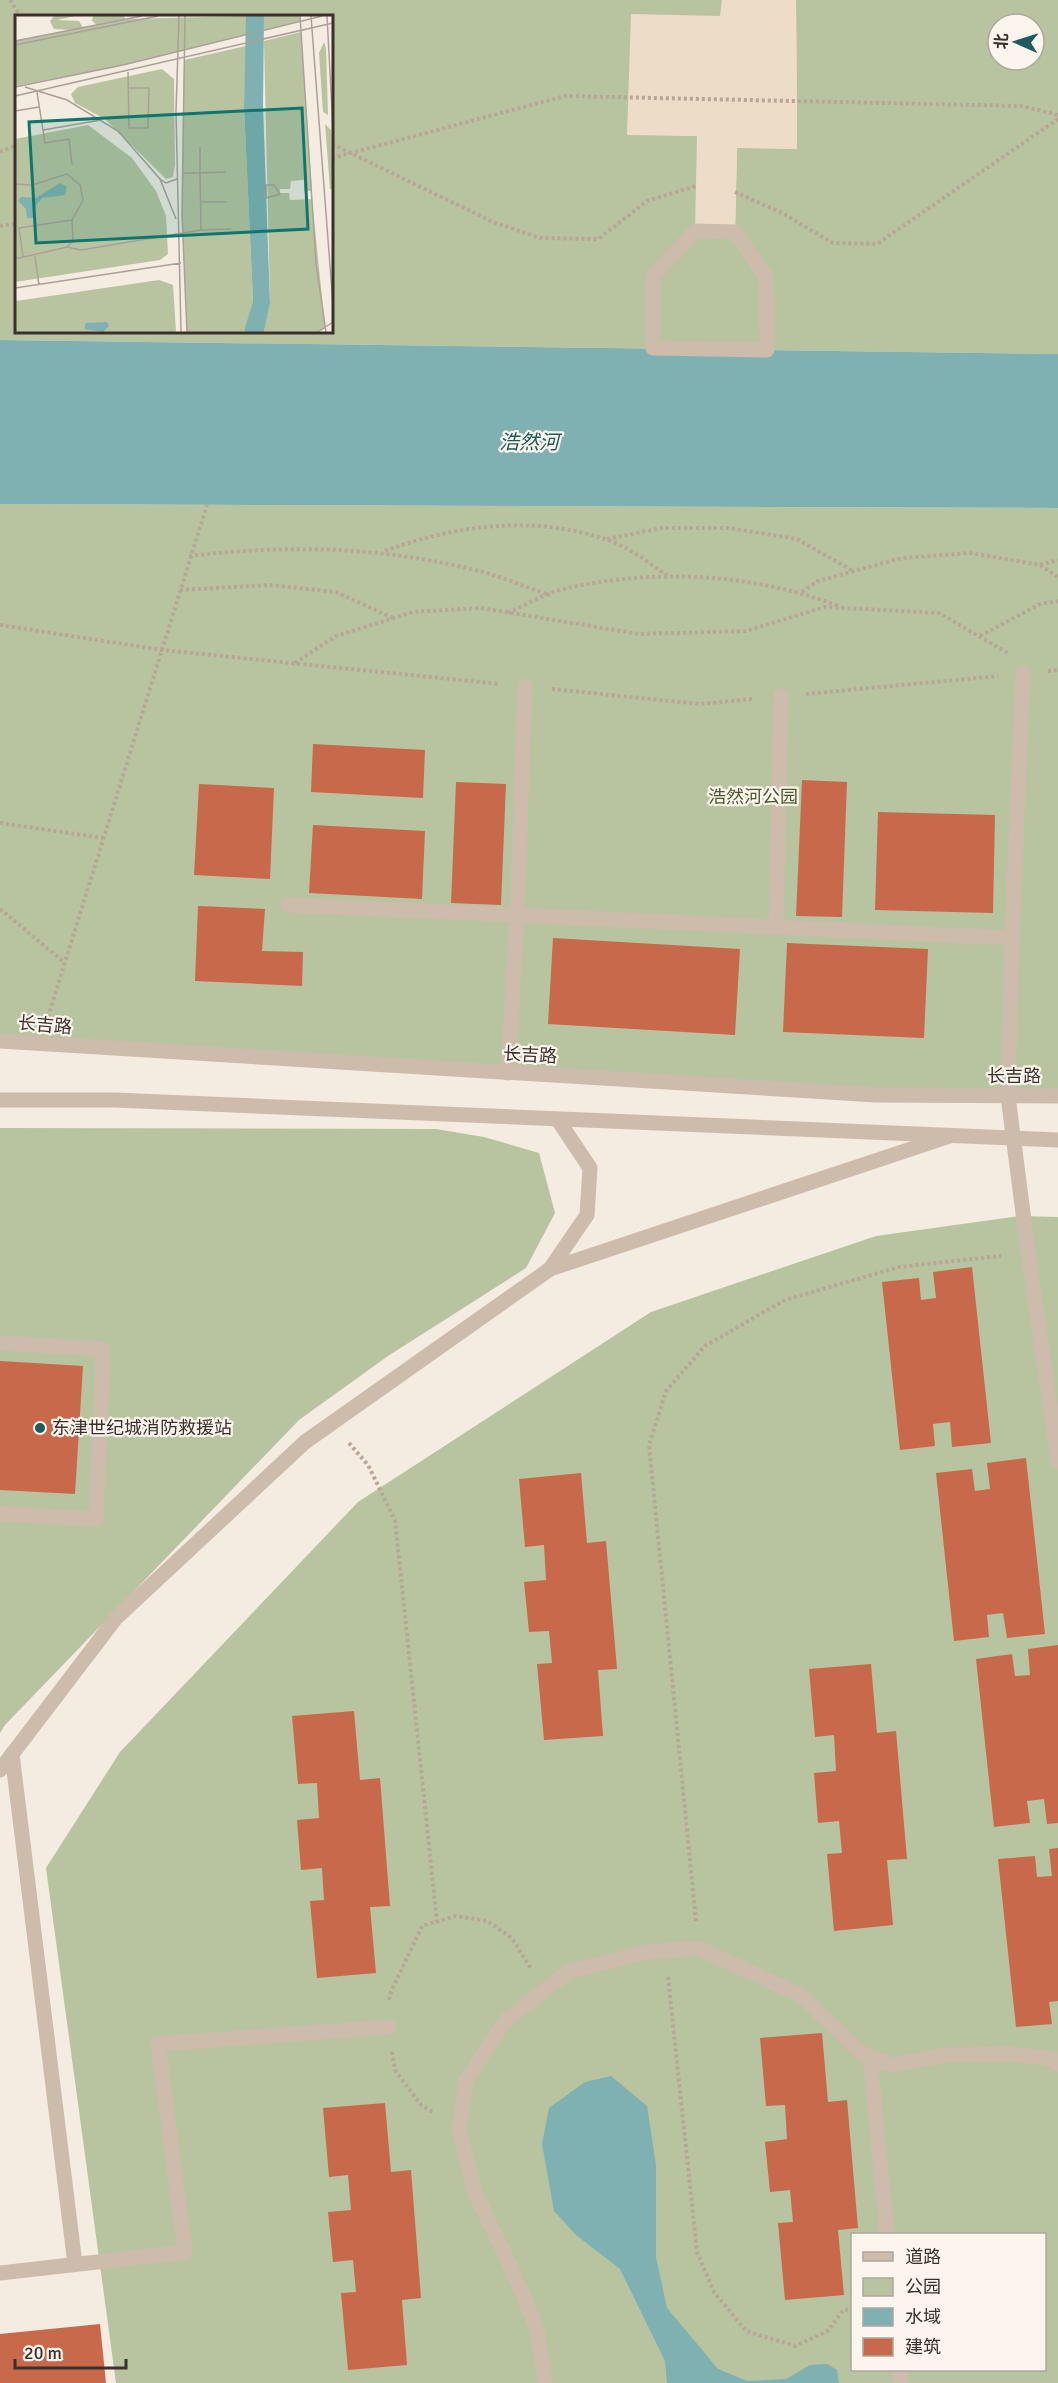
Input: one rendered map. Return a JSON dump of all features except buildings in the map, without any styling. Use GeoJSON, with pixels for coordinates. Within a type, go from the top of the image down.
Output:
{"type":"FeatureCollection","features":[{"type":"Feature","properties":{"kind":"street"},"geometry":{"type":"LineString","coordinates":[[694,231],[735,232],[766,277],[767,350],[653,348],[653,276],[694,231]]}},
{"type":"Feature","properties":{"kind":"street"},"geometry":{"type":"LineString","coordinates":[[1023,673],[1008,1096],[1058,1461]]}},
{"type":"Feature","properties":{"kind":"street"},"geometry":{"type":"LineString","coordinates":[[508,1073],[517,915],[525,686]]}},
{"type":"Feature","properties":{"kind":"street"},"geometry":{"type":"LineString","coordinates":[[776,927],[781,696]]}},
{"type":"Feature","properties":{"kind":"street"},"geometry":{"type":"LineString","coordinates":[[288,905],[1012,938]]}},
{"type":"Feature","properties":{"kind":"street","name":"长吉路"},"geometry":{"type":"LineString","coordinates":[[0,1041],[876,1095],[1058,1096]]}},
{"type":"Feature","properties":{"kind":"street"},"geometry":{"type":"LineString","coordinates":[[0,1100],[115,1100],[1058,1140]]}},
{"type":"Feature","properties":{"kind":"street"},"geometry":{"type":"LineString","coordinates":[[550,1269],[587,1215],[590,1168],[558,1120]]}},
{"type":"Feature","properties":{"kind":"street"},"geometry":{"type":"LineString","coordinates":[[0,1770],[116,1618],[305,1442],[550,1269],[950,1136]]}},
{"type":"Feature","properties":{"kind":"street"},"geometry":{"type":"LineString","coordinates":[[0,1343],[103,1349],[96,1519],[0,1514]]}},
{"type":"Feature","properties":{"kind":"street"},"geometry":{"type":"LineString","coordinates":[[12,1754],[75,2264]]}},
{"type":"Feature","properties":{"kind":"street"},"geometry":{"type":"LineString","coordinates":[[545,2383],[537,2328],[476,2195],[459,2130],[466,2080],[505,2021],[568,1972],[646,1952],[698,1948],[802,1996],[861,2054],[892,2065],[946,2055],[1012,2054],[1054,2059],[1058,2064]]}},
{"type":"Feature","properties":{"kind":"street"},"geometry":{"type":"LineString","coordinates":[[0,2273],[185,2252],[158,2044],[389,2027]]}},
{"type":"Feature","properties":{"kind":"street"},"geometry":{"type":"LineString","coordinates":[[870,2057],[887,2233]]}},
{"type":"Feature","properties":{"kind":"path"},"geometry":{"type":"LineString","coordinates":[[10,0],[19,15]]}},
{"type":"Feature","properties":{"kind":"path"},"geometry":{"type":"LineString","coordinates":[[333,158],[565,96],[1021,106],[1058,117]]}},
{"type":"Feature","properties":{"kind":"path"},"geometry":{"type":"LineString","coordinates":[[735,192],[782,213],[833,243],[877,244],[1058,117]]}},
{"type":"Feature","properties":{"kind":"path"},"geometry":{"type":"LineString","coordinates":[[333,144],[493,222],[540,238],[598,239],[647,201],[696,186]]}},
{"type":"Feature","properties":{"kind":"path"},"geometry":{"type":"LineString","coordinates":[[0,152],[15,145]]}},
{"type":"Feature","properties":{"kind":"path"},"geometry":{"type":"LineString","coordinates":[[0,226],[15,224]]}},
{"type":"Feature","properties":{"kind":"path"},"geometry":{"type":"LineString","coordinates":[[40,1045],[189,556],[207,505]]}},
{"type":"Feature","properties":{"kind":"path"},"geometry":{"type":"LineString","coordinates":[[383,552],[420,538],[477,527],[539,524],[606,539],[630,550],[669,576]]}},
{"type":"Feature","properties":{"kind":"path"},"geometry":{"type":"LineString","coordinates":[[606,539],[662,528],[728,528],[797,539],[853,572]]}},
{"type":"Feature","properties":{"kind":"path"},"geometry":{"type":"LineString","coordinates":[[189,556],[251,549],[308,547],[383,552],[469,568],[550,595]]}},
{"type":"Feature","properties":{"kind":"path"},"geometry":{"type":"LineString","coordinates":[[801,592],[818,582],[902,558],[971,553],[1040,565],[1058,577]]}},
{"type":"Feature","properties":{"kind":"path"},"geometry":{"type":"LineString","coordinates":[[1040,565],[1058,560]]}},
{"type":"Feature","properties":{"kind":"path"},"geometry":{"type":"LineString","coordinates":[[507,613],[565,588],[618,579],[669,576],[756,583],[801,592],[843,608]]}},
{"type":"Feature","properties":{"kind":"path"},"geometry":{"type":"LineString","coordinates":[[180,590],[270,585],[336,592],[394,619]]}},
{"type":"Feature","properties":{"kind":"path"},"geometry":{"type":"LineString","coordinates":[[979,636],[1040,604],[1058,601]]}},
{"type":"Feature","properties":{"kind":"path"},"geometry":{"type":"LineString","coordinates":[[295,663],[336,636],[414,612],[481,608],[639,634],[746,631],[825,607],[939,613],[1010,654]]}},
{"type":"Feature","properties":{"kind":"path"},"geometry":{"type":"LineString","coordinates":[[0,823],[104,838]]}},
{"type":"Feature","properties":{"kind":"path"},"geometry":{"type":"LineString","coordinates":[[0,909],[65,963]]}},
{"type":"Feature","properties":{"kind":"path"},"geometry":{"type":"LineString","coordinates":[[698,1948],[649,1445],[666,1391],[705,1346],[785,1300],[899,1267],[1028,1252]]}},
{"type":"Feature","properties":{"kind":"path"},"geometry":{"type":"LineString","coordinates":[[331,1424],[368,1465],[395,1520],[437,1922]]}},
{"type":"Feature","properties":{"kind":"path"},"geometry":{"type":"LineString","coordinates":[[459,2130],[421,2104],[395,2070],[388,2014],[391,1992],[422,1926],[456,1916],[487,1921],[512,1938],[544,1991]]}},
{"type":"Feature","properties":{"kind":"path"},"geometry":{"type":"LineString","coordinates":[[666,1951],[697,2252],[714,2292],[746,2331],[795,2346],[828,2331],[843,2310],[851,2309]]}},
{"type":"Feature","properties":{"kind":"green space"},"geometry":{"type":"Polygon","coordinates":[[[0,0],[722,0],[721,16],[627,134],[697,136],[735,232],[737,147],[797,149],[796,0],[1058,0],[1058,354],[0,340],[0,0]]]}},
{"type":"Feature","properties":{"kind":"green space","name":"浩然河公园"},"geometry":{"type":"Polygon","coordinates":[[[0,504],[1058,508],[1058,1096],[876,1095],[0,1041],[0,504]]]}},
{"type":"Feature","properties":{"kind":"green space"},"geometry":{"type":"Polygon","coordinates":[[[0,1128],[436,1129],[484,1137],[539,1153],[555,1213],[526,1268],[388,1356],[299,1420],[5,1725],[0,1733],[0,1128]]]}},
{"type":"Feature","properties":{"kind":"green space"},"geometry":{"type":"Polygon","coordinates":[[[1019,1216],[1058,1217],[1058,2383],[116,2383],[46,1868],[120,1752],[358,1502],[651,1312],[876,1236],[1019,1216]]]}},
{"type":"Feature","properties":{"kind":"shaded area"},"geometry":{"type":"Polygon","coordinates":[[[722,0],[796,0],[797,149],[737,148],[735,232],[695,231],[697,136],[627,135],[631,14],[720,16],[722,0]]]}},
{"type":"Feature","properties":{"kind":"water","name":"浩然河"},"geometry":{"type":"Polygon","coordinates":[[[0,340],[1058,354],[1058,508],[0,504],[0,340]]]}},
{"type":"Feature","properties":{"kind":"water"},"geometry":{"type":"Polygon","coordinates":[[[611,2076],[647,2106],[656,2165],[656,2257],[667,2308],[718,2369],[747,2381],[786,2379],[810,2365],[827,2364],[837,2370],[839,2383],[667,2383],[665,2361],[620,2269],[576,2235],[554,2211],[542,2144],[549,2108],[585,2082],[611,2076]]]}},
{"type":"Feature","properties":{"kind":"place","name":"东津世纪城消防救援站"},"geometry":{"type":"Point","coordinates":[40,1428]}}]}
